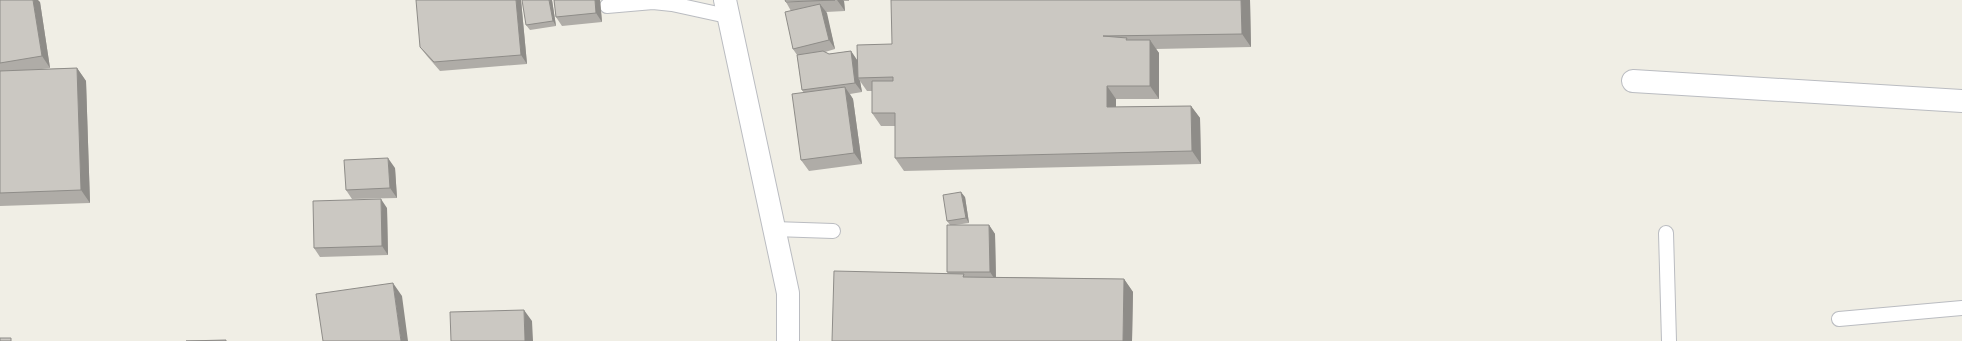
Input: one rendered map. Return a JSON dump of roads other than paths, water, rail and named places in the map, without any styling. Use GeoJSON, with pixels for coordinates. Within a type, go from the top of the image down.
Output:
{"type":"FeatureCollection","features":[{"type":"Feature","properties":{"kind":"street"},"geometry":{"type":"LineString","coordinates":[[726,8],[788,293],[788,341]]}},
{"type":"Feature","properties":{"kind":"street"},"geometry":{"type":"LineString","coordinates":[[1633,81],[1962,101]]}},
{"type":"Feature","properties":{"kind":"lane"},"geometry":{"type":"LineString","coordinates":[[606,6],[653,2],[726,8]]}},
{"type":"Feature","properties":{"kind":"lane"},"geometry":{"type":"LineString","coordinates":[[774,229],[833,231]]}},
{"type":"Feature","properties":{"kind":"lane"},"geometry":{"type":"LineString","coordinates":[[1666,233],[1669,341]]}},
{"type":"Feature","properties":{"kind":"lane"},"geometry":{"type":"LineString","coordinates":[[1839,319],[1962,308]]}}]}
